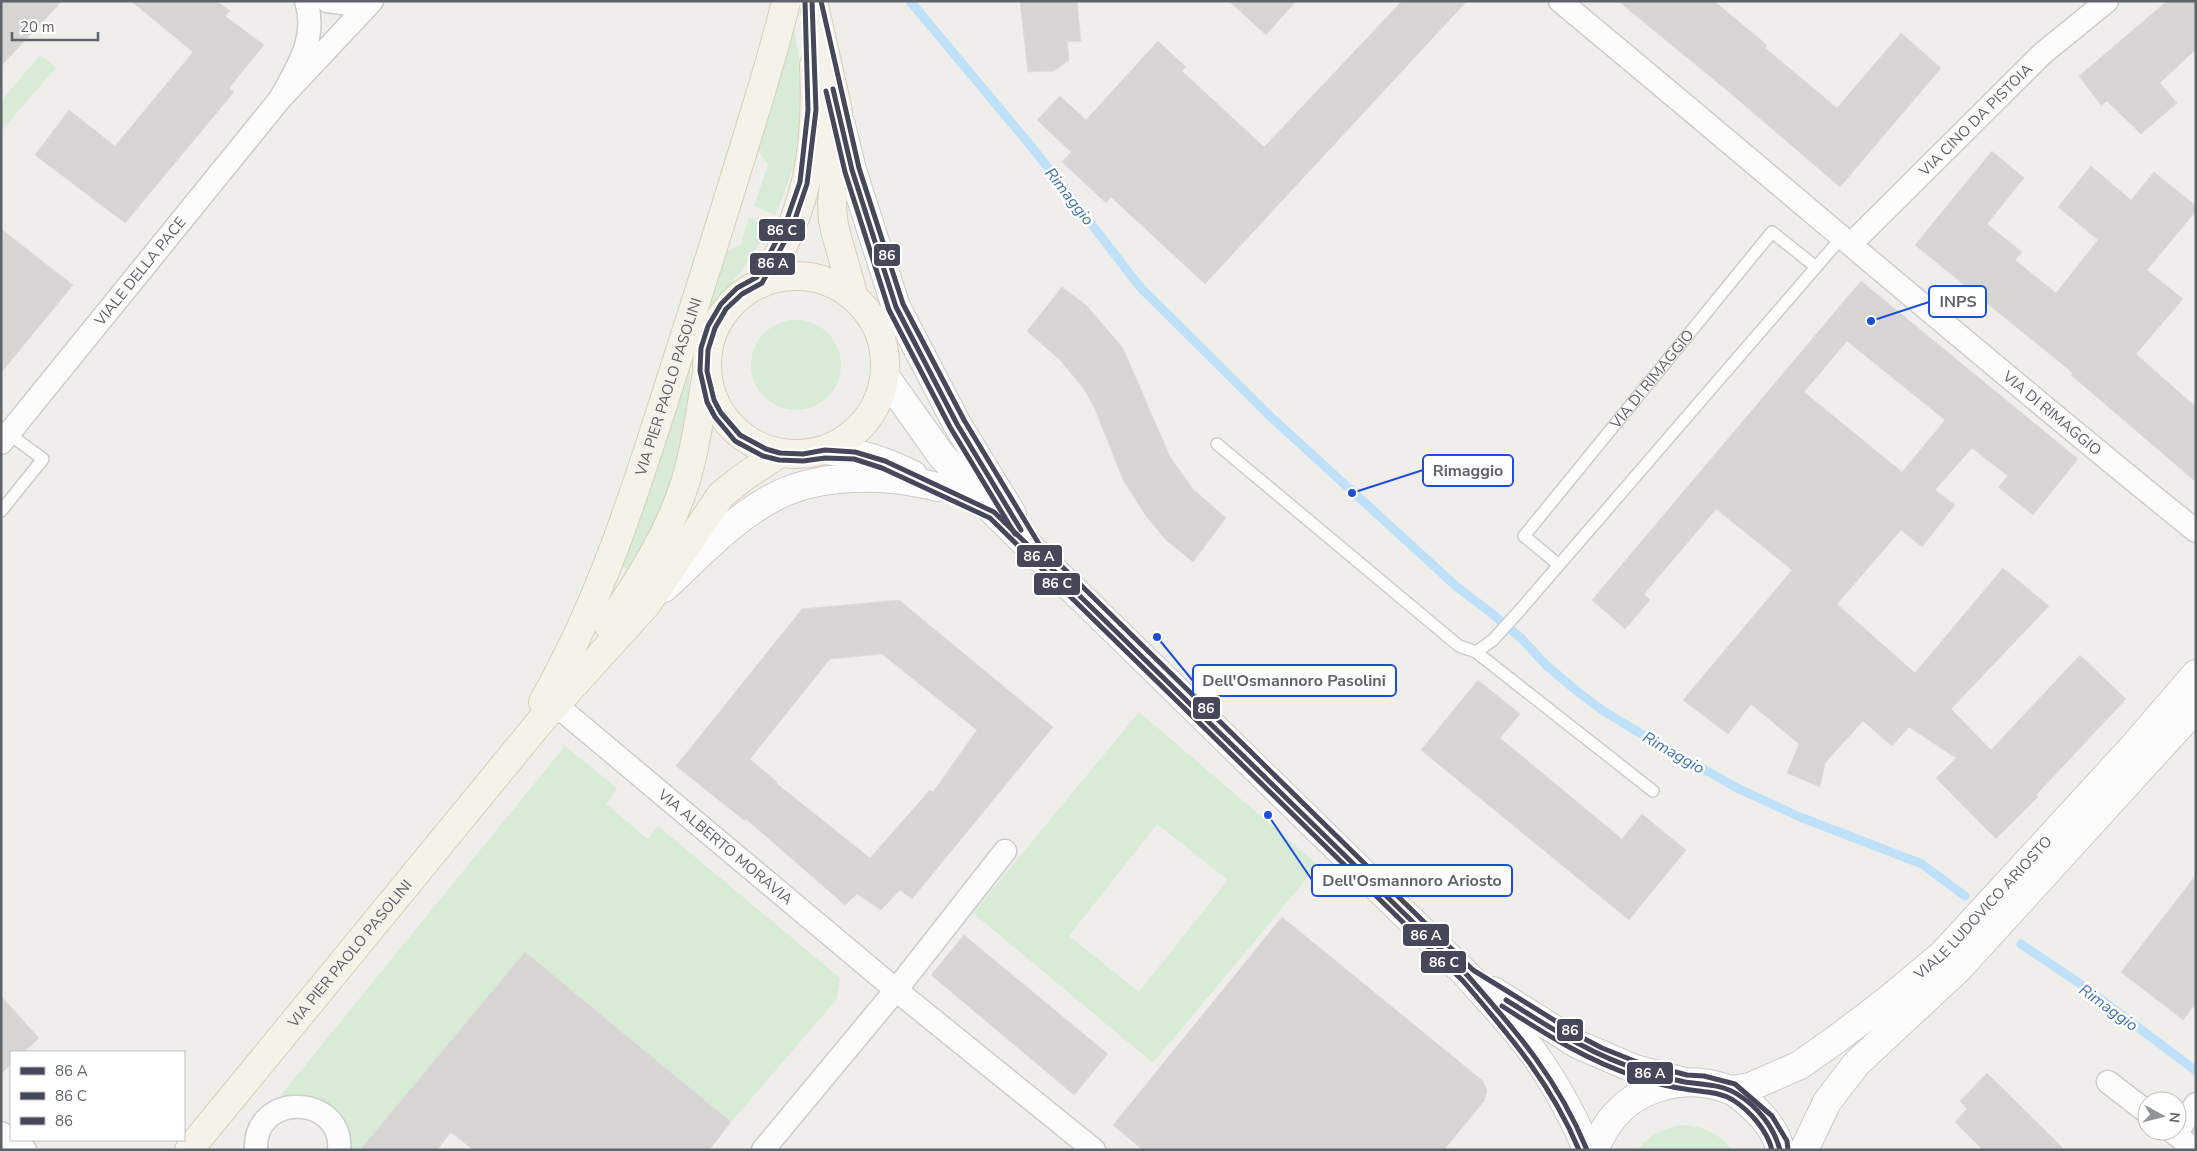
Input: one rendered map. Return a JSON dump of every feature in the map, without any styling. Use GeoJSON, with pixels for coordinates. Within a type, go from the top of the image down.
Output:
{"type":"FeatureCollection","features":[{"type":"Feature","properties":{"kind":"main road","name":"VIA PIER PAOLO PASOLINI"},"geometry":{"type":"LineString","coordinates":[[511,757],[568,658],[593,605],[626,517],[730,194],[778,37],[786,1]]}},
{"type":"Feature","properties":{"kind":"main road"},"geometry":{"type":"LineString","coordinates":[[812,1],[838,111],[838,145],[832,203],[833,220],[854,297]]}},
{"type":"Feature","properties":{"kind":"main road"},"geometry":{"type":"LineString","coordinates":[[762,283],[773,266],[792,228],[807,184],[816,110],[812,1]]}},
{"type":"Feature","properties":{"kind":"main road"},"geometry":{"type":"LineString","coordinates":[[800,276],[820,279],[838,286],[854,297],[869,314],[879,332],[885,354],[885,376],[875,408],[866,422],[840,443],[824,450],[803,454],[780,453],[753,444],[730,425],[714,400],[707,371],[708,350],[715,328],[722,316],[742,294],[762,283],[780,277],[800,276]]}},
{"type":"Feature","properties":{"kind":"main road","name":"VIA PIER PAOLO PASOLINI"},"geometry":{"type":"LineString","coordinates":[[547,714],[632,591],[654,553],[689,470],[707,371]]}},
{"type":"Feature","properties":{"kind":"main road","name":"VIA PIER PAOLO PASOLINI"},"geometry":{"type":"LineString","coordinates":[[189,1150],[547,714],[646,605],[721,495],[745,476],[780,453]]}},
{"type":"Feature","properties":{"kind":"street","name":"VIALE DELLA PACE"},"geometry":{"type":"LineString","coordinates":[[280,99],[301,62],[308,42],[310,26],[306,1]]}},
{"type":"Feature","properties":{"kind":"street"},"geometry":{"type":"LineString","coordinates":[[327,1],[350,4],[360,1]]}},
{"type":"Feature","properties":{"kind":"street","name":"VIALE DELLA PACE"},"geometry":{"type":"LineString","coordinates":[[5,438],[280,99],[372,1]]}},
{"type":"Feature","properties":{"kind":"street","name":"VIA DI RIMAGGIO"},"geometry":{"type":"LineString","coordinates":[[1560,1],[2090,445],[2196,531]]}},
{"type":"Feature","properties":{"kind":"street","name":"VIA CINO DA PISTOIA"},"geometry":{"type":"LineString","coordinates":[[1847,240],[2042,54],[2107,1]]}},
{"type":"Feature","properties":{"kind":"street"},"geometry":{"type":"LineString","coordinates":[[838,111],[852,170],[896,308],[957,424],[1033,549]]}},
{"type":"Feature","properties":{"kind":"street"},"geometry":{"type":"LineString","coordinates":[[885,376],[941,455],[994,512],[1468,976],[1527,1044],[1548,1076],[1581,1135],[1587,1150]]}},
{"type":"Feature","properties":{"kind":"street"},"geometry":{"type":"LineString","coordinates":[[824,450],[855,452],[885,461],[994,512]]}},
{"type":"Feature","properties":{"kind":"street","name":"VIA PIER PAOLO PASOLINI"},"geometry":{"type":"LineString","coordinates":[[646,605],[717,539],[749,513],[787,492],[823,481],[866,478],[895,479],[938,487]]}},
{"type":"Feature","properties":{"kind":"street","name":"VIALE LUDOVICO ARIOSTO"},"geometry":{"type":"LineString","coordinates":[[2053,851],[2134,746],[2196,674]]}},
{"type":"Feature","properties":{"kind":"street","name":"VIALE LUDOVICO ARIOSTO"},"geometry":{"type":"LineString","coordinates":[[1804,1150],[1827,1102],[1856,1064],[2053,851],[2196,708]]}},
{"type":"Feature","properties":{"kind":"street","name":"VIA ALBERTO MORAVIA"},"geometry":{"type":"LineString","coordinates":[[547,714],[896,990],[1094,1150]]}},
{"type":"Feature","properties":{"kind":"street"},"geometry":{"type":"LineString","coordinates":[[763,1150],[896,990],[1005,851]]}},
{"type":"Feature","properties":{"kind":"street","name":"VIALE LUDOVICO ARIOSTO"},"geometry":{"type":"LineString","coordinates":[[1595,1150],[1596,1144],[1611,1119],[1632,1100],[1657,1087],[1686,1082],[1704,1083],[1731,1090],[1750,1087],[1800,1065],[1883,1004],[1950,962]]}},
{"type":"Feature","properties":{"kind":"street"},"geometry":{"type":"LineString","coordinates":[[1468,976],[1579,1045],[1635,1069],[1686,1082]]}},
{"type":"Feature","properties":{"kind":"street"},"geometry":{"type":"LineString","coordinates":[[2108,1082],[2137,1104]]}},
{"type":"Feature","properties":{"kind":"street","name":"VIALE LUDOVICO ARIOSTO"},"geometry":{"type":"LineString","coordinates":[[1731,1090],[1766,1120],[1780,1144],[1780,1150]]}},
{"type":"Feature","properties":{"kind":"street"},"geometry":{"type":"LineString","coordinates":[[2187,1115],[2196,1104]]}},
{"type":"Feature","properties":{"kind":"street"},"geometry":{"type":"LineString","coordinates":[[256,1150],[259,1130],[268,1118],[279,1110],[293,1106],[308,1107],[321,1113],[330,1121],[337,1133],[339,1150]]}},
{"type":"Feature","properties":{"kind":"street"},"geometry":{"type":"LineString","coordinates":[[12,1141],[25,1150]]}},
{"type":"Feature","properties":{"kind":"street"},"geometry":{"type":"LineString","coordinates":[[2184,1141],[2195,1150]]}},
{"type":"Feature","properties":{"kind":"lane","name":"VIA DI RIMAGGIO"},"geometry":{"type":"LineString","coordinates":[[1559,565],[1524,536],[1772,232],[1816,267]]}},
{"type":"Feature","properties":{"kind":"lane"},"geometry":{"type":"LineString","coordinates":[[1476,652],[1493,640],[1521,609],[1816,267],[1847,240]]}},
{"type":"Feature","properties":{"kind":"lane"},"geometry":{"type":"LineString","coordinates":[[1,511],[43,459],[5,438]]}},
{"type":"Feature","properties":{"kind":"lane"},"geometry":{"type":"LineString","coordinates":[[1217,444],[1459,646],[1476,652],[1653,791]]}},
{"type":"Feature","properties":{"kind":"green space"},"geometry":{"type":"Polygon","coordinates":[[[794,27],[802,84],[803,118],[795,160],[775,215],[754,206],[768,165],[754,144],[794,27]]]}},
{"type":"Feature","properties":{"kind":"green space"},"geometry":{"type":"Polygon","coordinates":[[[40,55],[56,68],[1,131],[1,101],[40,55]]]}},
{"type":"Feature","properties":{"kind":"green space"},"geometry":{"type":"Polygon","coordinates":[[[749,218],[769,227],[749,260],[715,303],[702,323],[693,351],[686,422],[672,478],[665,500],[647,540],[627,569],[622,566],[622,561],[719,255],[741,245],[749,218]]]}},
{"type":"Feature","properties":{"kind":"green space"},"geometry":{"type":"Polygon","coordinates":[[[796,320],[805,321],[821,328],[833,340],[840,356],[840,374],[833,390],[821,402],[805,409],[796,410],[787,409],[771,402],[759,390],[752,374],[751,365],[752,356],[759,340],[771,328],[787,321],[796,320]]]}},
{"type":"Feature","properties":{"kind":"green space"},"geometry":{"type":"Polygon","coordinates":[[[1139,712],[1318,865],[1153,1063],[973,913],[1139,712]],[[1157,824],[1069,936],[1139,992],[1228,880],[1157,824]]]}},
{"type":"Feature","properties":{"kind":"green space"},"geometry":{"type":"Polygon","coordinates":[[[565,746],[617,788],[606,804],[648,839],[658,826],[840,978],[837,999],[731,1122],[525,952],[360,1150],[338,1150],[335,1123],[276,1101],[565,746]]]}},
{"type":"Feature","properties":{"kind":"green space"},"geometry":{"type":"Polygon","coordinates":[[[1680,1125],[1696,1127],[1716,1134],[1732,1150],[1637,1150],[1656,1133],[1680,1125]]]}},
{"type":"Feature","properties":{"kind":"building"},"geometry":{"type":"Polygon","coordinates":[[[1,1],[62,1],[1,66],[1,1]]]}},
{"type":"Feature","properties":{"kind":"building"},"geometry":{"type":"Polygon","coordinates":[[[131,1],[217,1],[230,11],[225,16],[264,45],[229,88],[234,92],[125,223],[35,155],[69,110],[115,146],[193,52],[131,1]]]}},
{"type":"Feature","properties":{"kind":"building"},"geometry":{"type":"Polygon","coordinates":[[[1020,1],[1077,1],[1081,41],[1067,42],[1069,60],[1054,71],[1028,72],[1020,1]]]}},
{"type":"Feature","properties":{"kind":"building"},"geometry":{"type":"Polygon","coordinates":[[[1229,1],[1296,1],[1266,35],[1229,1]]]}},
{"type":"Feature","properties":{"kind":"building"},"geometry":{"type":"Polygon","coordinates":[[[1402,1],[1467,1],[1205,284],[1111,197],[1106,203],[1062,162],[1071,152],[1037,120],[1060,96],[1086,120],[1158,41],[1186,67],[1182,71],[1264,147],[1402,1]]]}},
{"type":"Feature","properties":{"kind":"building"},"geometry":{"type":"Polygon","coordinates":[[[1618,1],[1714,1],[1767,45],[1765,48],[1837,108],[1901,33],[1941,68],[1840,187],[1729,92],[1618,1]]]}},
{"type":"Feature","properties":{"kind":"building"},"geometry":{"type":"Polygon","coordinates":[[[2167,1],[2196,1],[2196,49],[2160,83],[2177,103],[2141,134],[2107,101],[2101,105],[2079,76],[2167,1]]]}},
{"type":"Feature","properties":{"kind":"building"},"geometry":{"type":"Polygon","coordinates":[[[1992,151],[2024,178],[1987,224],[2022,252],[2015,260],[2056,293],[2098,240],[2058,207],[2091,166],[2131,200],[2154,172],[2196,206],[2196,211],[2147,270],[2183,299],[2136,354],[2196,407],[2196,482],[2071,375],[2073,373],[1915,245],[1992,151]]]}},
{"type":"Feature","properties":{"kind":"building"},"geometry":{"type":"Polygon","coordinates":[[[1,229],[73,285],[1,373],[1,229]]]}},
{"type":"Feature","properties":{"kind":"building"},"geometry":{"type":"Polygon","coordinates":[[[1861,281],[2078,459],[2033,515],[1998,487],[2008,476],[1972,448],[1935,490],[1955,505],[1922,547],[1901,530],[1837,604],[1915,673],[2003,568],[2049,606],[1951,709],[1991,750],[2080,655],[2126,699],[2036,795],[2038,797],[1996,839],[1936,778],[1956,758],[1909,727],[1892,746],[1863,721],[1825,763],[1820,787],[1787,773],[1799,744],[1751,704],[1728,734],[1683,700],[1792,570],[1716,509],[1644,594],[1650,600],[1625,629],[1592,600],[1861,281]],[[1847,341],[1804,392],[1902,472],[1945,420],[1847,341]]]}},
{"type":"Feature","properties":{"kind":"building"},"geometry":{"type":"Polygon","coordinates":[[[1062,287],[1086,305],[1123,348],[1170,457],[1193,489],[1226,518],[1193,562],[1166,540],[1146,516],[1123,480],[1095,409],[1084,389],[1060,360],[1027,331],[1062,287]]]}},
{"type":"Feature","properties":{"kind":"building"},"geometry":{"type":"Polygon","coordinates":[[[899,600],[1053,727],[912,899],[900,890],[881,910],[857,894],[845,905],[746,819],[745,821],[676,766],[802,609],[899,600]],[[882,654],[830,659],[750,759],[776,783],[870,858],[930,790],[933,792],[977,730],[882,654]]]}},
{"type":"Feature","properties":{"kind":"building"},"geometry":{"type":"Polygon","coordinates":[[[1478,680],[1520,714],[1500,738],[1622,839],[1642,814],[1686,850],[1629,920],[1421,750],[1478,680]]]}},
{"type":"Feature","properties":{"kind":"building"},"geometry":{"type":"Polygon","coordinates":[[[2196,875],[2196,1003],[2183,1020],[2121,972],[2196,875]]]}},
{"type":"Feature","properties":{"kind":"building"},"geometry":{"type":"Polygon","coordinates":[[[1282,917],[1483,1081],[1487,1091],[1484,1101],[1444,1150],[1143,1150],[1113,1125],[1282,917]]]}},
{"type":"Feature","properties":{"kind":"building"},"geometry":{"type":"Polygon","coordinates":[[[964,935],[1108,1054],[1074,1095],[931,975],[964,935]]]}},
{"type":"Feature","properties":{"kind":"building"},"geometry":{"type":"Polygon","coordinates":[[[525,952],[731,1122],[709,1150],[473,1150],[451,1132],[437,1150],[360,1150],[525,952]]]}},
{"type":"Feature","properties":{"kind":"building"},"geometry":{"type":"Polygon","coordinates":[[[1,996],[39,1038],[25,1051],[10,1051],[10,1065],[1,1074],[1,996]]]}},
{"type":"Feature","properties":{"kind":"building"},"geometry":{"type":"Polygon","coordinates":[[[1987,1073],[2065,1150],[1983,1150],[1955,1122],[1967,1109],[1960,1101],[1987,1073]]]}},
{"type":"Feature","properties":{"kind":"waterway","name":"Rimaggio"},"geometry":{"type":"LineString","coordinates":[[910,1],[1035,151],[1140,287],[1271,417],[1457,587],[1522,639],[1546,665],[1602,710],[1739,789],[1800,817],[1922,864],[1965,896]]}},
{"type":"Feature","properties":{"kind":"waterway","name":"Rimaggio"},"geometry":{"type":"LineString","coordinates":[[2021,944],[2082,985],[2196,1071]]}},
{"type":"Feature","properties":{"kind":"transit line"},"geometry":{"type":"LineString","coordinates":[[805,1],[808,110],[800,182],[785,225],[757,277],[737,288],[721,304],[708,326],[701,348],[700,371],[707,402],[715,417],[735,441],[763,456],[779,460],[803,461],[825,458],[854,459],[882,468],[990,518],[1463,981],[1513,1041],[1542,1081],[1556,1103],[1579,1150]]}},
{"type":"Feature","properties":{"kind":"transit line"},"geometry":{"type":"LineString","coordinates":[[812,1],[816,110],[807,184],[792,228],[762,283],[742,294],[726,309],[715,328],[708,350],[707,371],[714,400],[721,413],[740,435],[766,449],[780,453],[803,454],[825,450],[855,452],[885,461],[994,512],[1468,976],[1535,1057],[1576,1124],[1587,1150]]}},
{"type":"Feature","properties":{"kind":"transit line","name":"86"},"geometry":{"type":"LineString","coordinates":[[821,1],[859,168],[903,304],[964,420],[1039,544],[1473,970],[1602,1048],[1637,1062],[1687,1075],[1704,1076],[1735,1084],[1772,1116],[1787,1141],[1788,1150]]}},
{"type":"Feature","properties":{"kind":"transit line"},"geometry":{"type":"LineString","coordinates":[[833,89],[852,170],[896,307],[957,424],[1021,530]]}},
{"type":"Feature","properties":{"kind":"transit line"},"geometry":{"type":"LineString","coordinates":[[826,91],[845,172],[889,310],[950,427],[1015,534]]}},
{"type":"Feature","properties":{"kind":"transit line"},"geometry":{"type":"LineString","coordinates":[[1506,1000],[1569,1039],[1619,1063],[1667,1078],[1718,1087],[1737,1094],[1764,1118],[1774,1133],[1780,1150]]}},
{"type":"Feature","properties":{"kind":"transit line"},"geometry":{"type":"LineString","coordinates":[[1502,1006],[1567,1046],[1619,1071],[1660,1084],[1715,1093],[1733,1100],[1746,1110],[1762,1128],[1772,1150]]}},
{"type":"Feature","properties":{"kind":"place","name":"INPS"},"geometry":{"type":"Point","coordinates":[1871,321]}},
{"type":"Feature","properties":{"kind":"place","name":"Rimaggio"},"geometry":{"type":"Point","coordinates":[1352,493]}},
{"type":"Feature","properties":{"kind":"place","name":"Dell'Osmannoro Pasolini"},"geometry":{"type":"Point","coordinates":[1157,637]}},
{"type":"Feature","properties":{"kind":"place","name":"Dell'Osmannoro Ariosto"},"geometry":{"type":"Point","coordinates":[1268,815]}}]}
